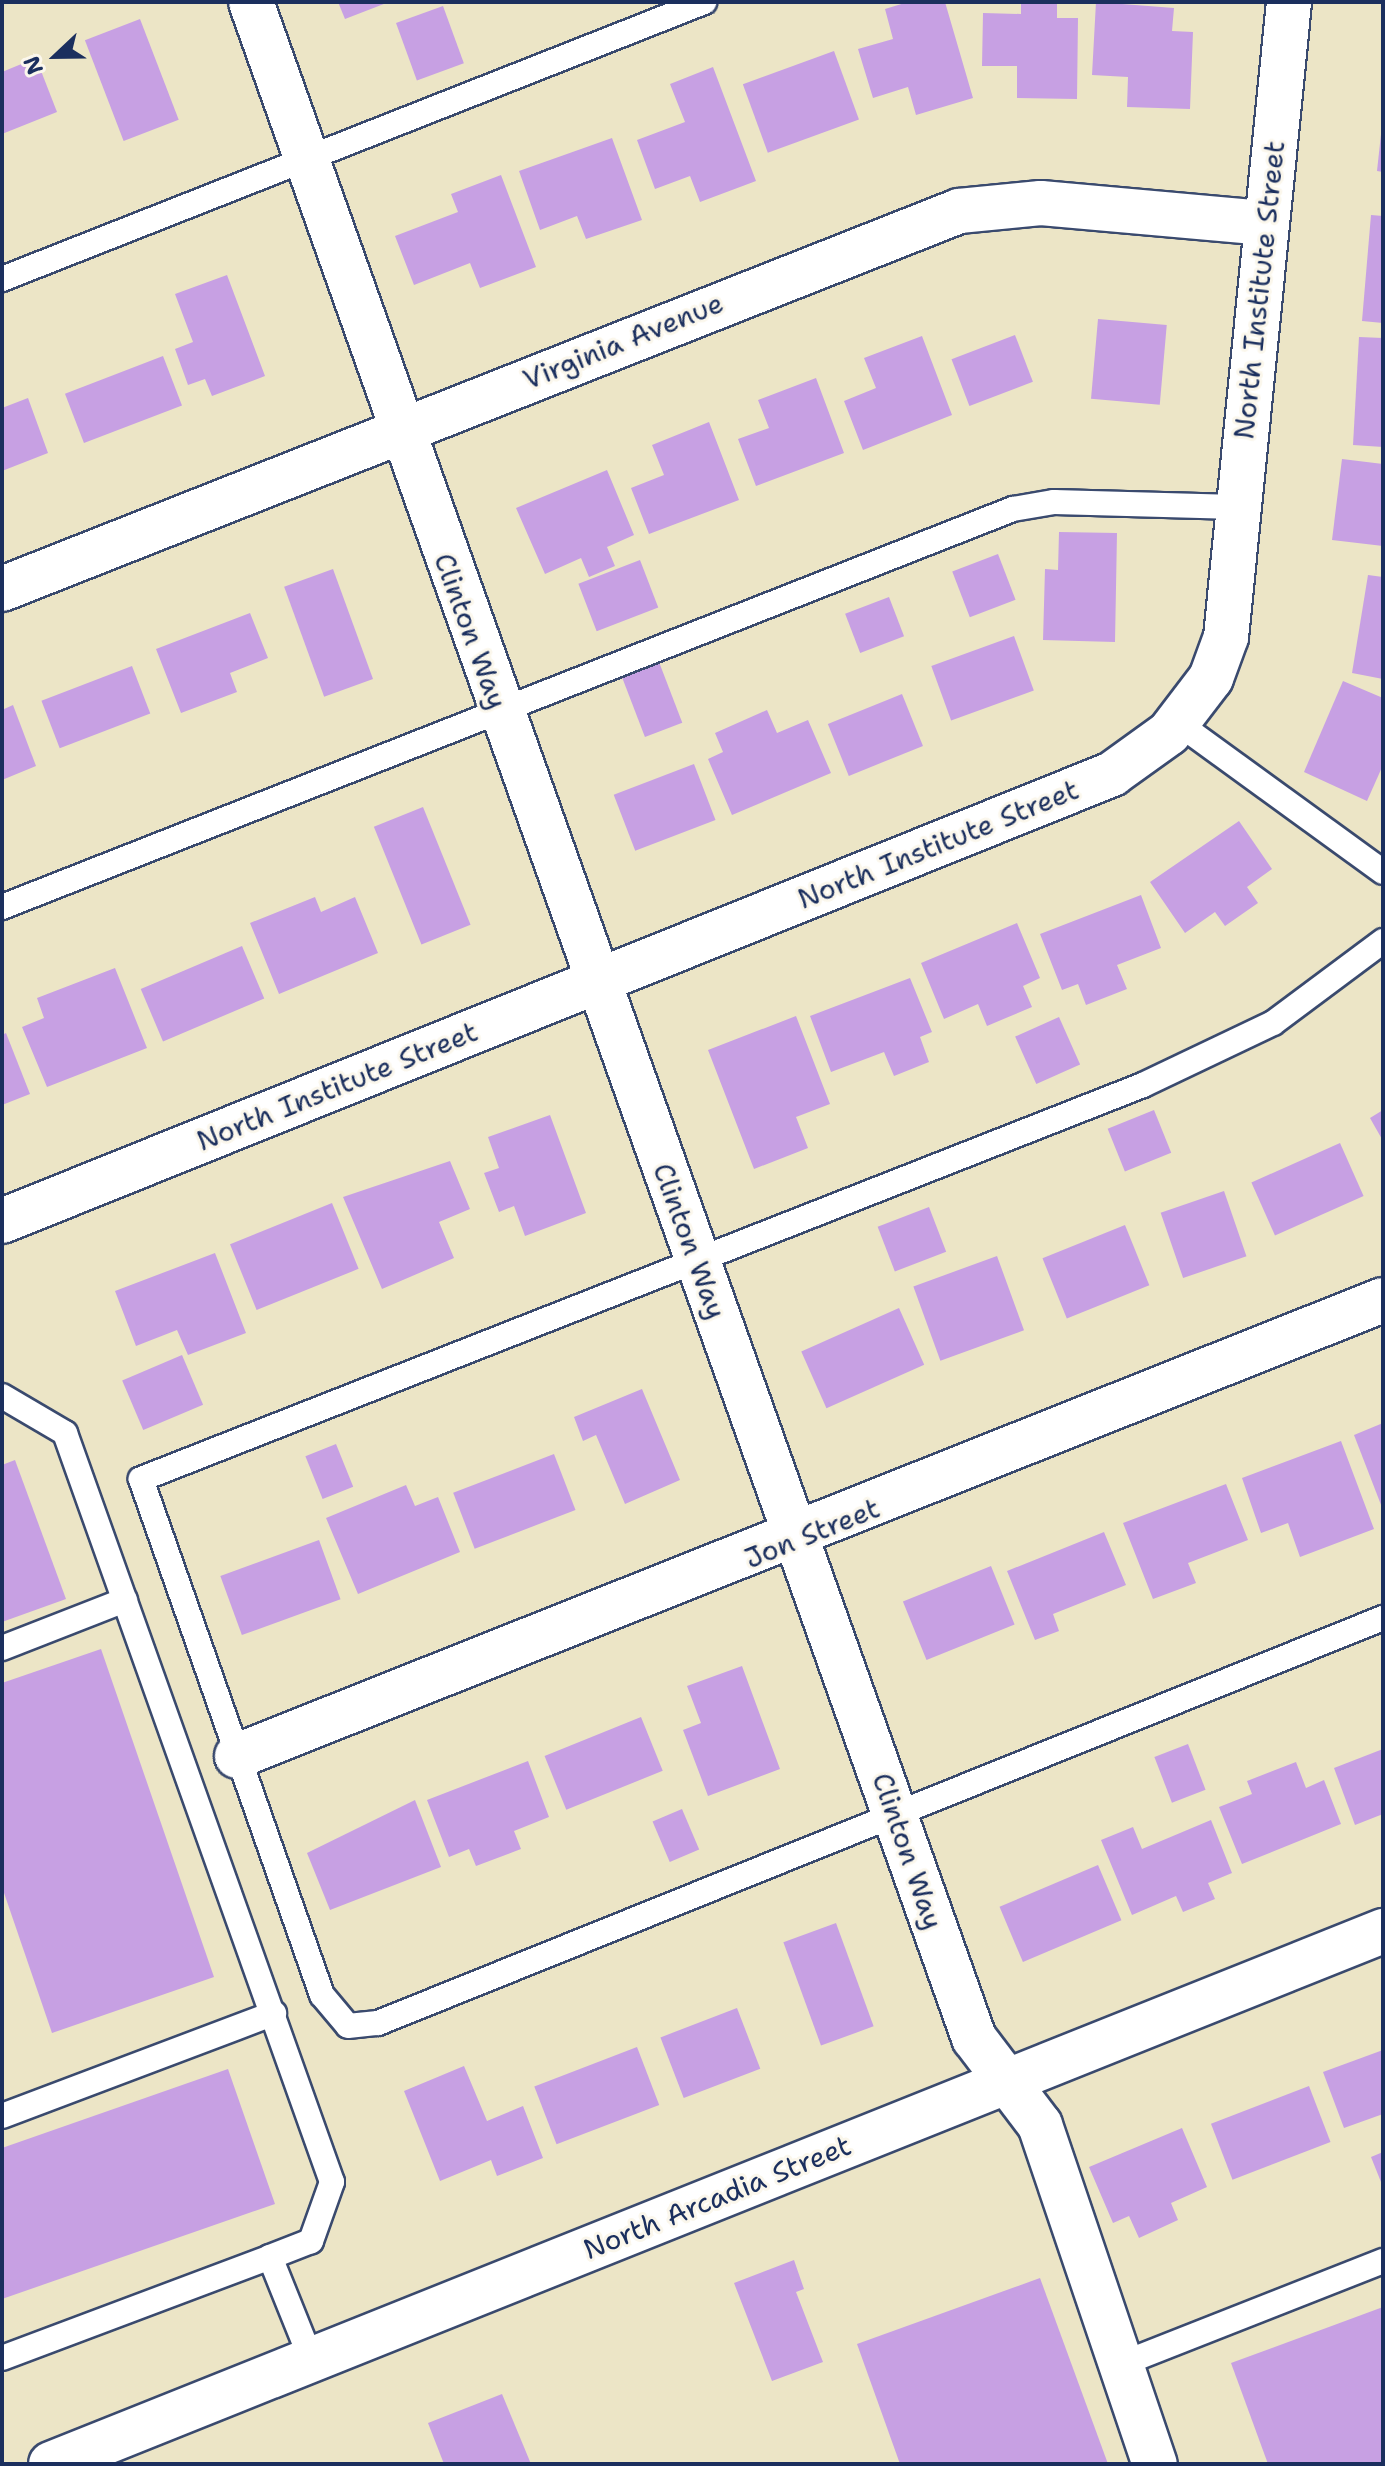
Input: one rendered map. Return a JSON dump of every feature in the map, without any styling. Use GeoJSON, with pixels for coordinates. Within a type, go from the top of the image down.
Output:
{"type":"FeatureCollection","features":[{"type":"Feature","properties":{"kind":"street","name":"Clinton Way"},"geometry":{"type":"LineString","coordinates":[[251,2],[400,431],[977,2046],[1040,2125],[1155,2464]]}},
{"type":"Feature","properties":{"kind":"street","name":"North Institute Street"},"geometry":{"type":"LineString","coordinates":[[2,1221],[1112,774],[1178,723],[1211,678],[1226,637],[1289,2]]}},
{"type":"Feature","properties":{"kind":"street","name":"Virginia Avenue"},"geometry":{"type":"LineString","coordinates":[[2,589],[959,211],[1041,203],[1266,223]]}},
{"type":"Feature","properties":{"kind":"street","name":"Jon Street"},"geometry":{"type":"LineString","coordinates":[[237,1756],[798,1539],[1383,1300]]}},
{"type":"Feature","properties":{"kind":"street","name":"North Arcadia Street"},"geometry":{"type":"LineString","coordinates":[[51,2464],[1383,1931]]}},
{"type":"Feature","properties":{"kind":"lane"},"geometry":{"type":"LineString","coordinates":[[2,279],[304,156],[704,2]]}},
{"type":"Feature","properties":{"kind":"lane"},"geometry":{"type":"LineString","coordinates":[[2,907],[1013,509],[1054,502],[1237,507]]}},
{"type":"Feature","properties":{"kind":"lane"},"geometry":{"type":"LineString","coordinates":[[1178,723],[1383,872]]}},
{"type":"Feature","properties":{"kind":"lane"},"geometry":{"type":"LineString","coordinates":[[1383,941],[1273,1023],[1143,1085],[141,1479],[322,1995],[348,2026],[378,2023],[896,1817],[1383,1618]]}},
{"type":"Feature","properties":{"kind":"lane"},"geometry":{"type":"LineString","coordinates":[[2,1396],[65,1433],[332,2182],[311,2241],[2,2358]]}},
{"type":"Feature","properties":{"kind":"lane"},"geometry":{"type":"LineString","coordinates":[[2,1648],[125,1600]]}},
{"type":"Feature","properties":{"kind":"lane"},"geometry":{"type":"LineString","coordinates":[[2,2116],[274,2013]]}},
{"type":"Feature","properties":{"kind":"lane"},"geometry":{"type":"LineString","coordinates":[[270,2257],[311,2359]]}},
{"type":"Feature","properties":{"kind":"lane"},"geometry":{"type":"LineString","coordinates":[[1119,2365],[1383,2261]]}},
{"type":"Feature","properties":{"kind":"building"},"geometry":{"type":"Polygon","coordinates":[[[338,2],[389,2],[345,19],[338,2]]]}},
{"type":"Feature","properties":{"kind":"building"},"geometry":{"type":"Polygon","coordinates":[[[908,2],[945,2],[973,98],[916,115],[908,87],[873,98],[858,49],[893,39],[885,9],[908,2]]]}},
{"type":"Feature","properties":{"kind":"building"},"geometry":{"type":"Polygon","coordinates":[[[1021,2],[1057,2],[1057,18],[1078,18],[1077,99],[1017,98],[1017,66],[982,66],[983,13],[1021,14],[1021,2]]]}},
{"type":"Feature","properties":{"kind":"building"},"geometry":{"type":"Polygon","coordinates":[[[1096,2],[1174,8],[1172,31],[1193,32],[1190,109],[1127,107],[1128,77],[1092,75],[1096,2]]]}},
{"type":"Feature","properties":{"kind":"building"},"geometry":{"type":"Polygon","coordinates":[[[443,6],[464,63],[417,80],[396,23],[443,6]]]}},
{"type":"Feature","properties":{"kind":"building"},"geometry":{"type":"Polygon","coordinates":[[[140,19],[179,120],[124,141],[85,40],[140,19]]]}},
{"type":"Feature","properties":{"kind":"building"},"geometry":{"type":"Polygon","coordinates":[[[834,51],[859,120],[768,153],[743,84],[834,51]]]}},
{"type":"Feature","properties":{"kind":"building"},"geometry":{"type":"Polygon","coordinates":[[[36,58],[57,112],[2,134],[2,72],[36,58]]]}},
{"type":"Feature","properties":{"kind":"building"},"geometry":{"type":"Polygon","coordinates":[[[713,67],[756,181],[700,202],[690,176],[655,189],[637,140],[685,122],[670,84],[713,67]]]}},
{"type":"Feature","properties":{"kind":"building"},"geometry":{"type":"Polygon","coordinates":[[[1383,116],[1383,172],[1377,171],[1383,116]]]}},
{"type":"Feature","properties":{"kind":"building"},"geometry":{"type":"Polygon","coordinates":[[[612,138],[642,220],[586,239],[577,216],[540,230],[519,171],[612,138]]]}},
{"type":"Feature","properties":{"kind":"building"},"geometry":{"type":"Polygon","coordinates":[[[501,175],[536,267],[480,288],[470,263],[414,285],[395,236],[458,212],[451,194],[501,175]]]}},
{"type":"Feature","properties":{"kind":"building"},"geometry":{"type":"Polygon","coordinates":[[[1371,215],[1383,216],[1383,323],[1362,321],[1371,215]]]}},
{"type":"Feature","properties":{"kind":"building"},"geometry":{"type":"Polygon","coordinates":[[[227,275],[265,376],[212,396],[205,379],[188,385],[175,349],[193,342],[175,294],[227,275]]]}},
{"type":"Feature","properties":{"kind":"building"},"geometry":{"type":"Polygon","coordinates":[[[1098,319],[1167,325],[1160,405],[1091,399],[1098,319]]]}},
{"type":"Feature","properties":{"kind":"building"},"geometry":{"type":"Polygon","coordinates":[[[1015,335],[1033,382],[969,406],[952,359],[1015,335]]]}},
{"type":"Feature","properties":{"kind":"building"},"geometry":{"type":"Polygon","coordinates":[[[922,336],[952,415],[863,450],[844,401],[876,388],[864,358],[922,336]]]}},
{"type":"Feature","properties":{"kind":"building"},"geometry":{"type":"Polygon","coordinates":[[[1359,337],[1383,338],[1383,447],[1353,445],[1359,337]]]}},
{"type":"Feature","properties":{"kind":"building"},"geometry":{"type":"Polygon","coordinates":[[[163,356],[182,405],[84,443],[65,394],[163,356]]]}},
{"type":"Feature","properties":{"kind":"building"},"geometry":{"type":"Polygon","coordinates":[[[816,378],[844,453],[756,486],[738,439],[769,428],[758,400],[816,378]]]}},
{"type":"Feature","properties":{"kind":"building"},"geometry":{"type":"Polygon","coordinates":[[[28,398],[48,453],[2,471],[2,408],[28,398]]]}},
{"type":"Feature","properties":{"kind":"building"},"geometry":{"type":"Polygon","coordinates":[[[709,422],[739,500],[649,534],[631,488],[664,475],[652,445],[709,422]]]}},
{"type":"Feature","properties":{"kind":"building"},"geometry":{"type":"Polygon","coordinates":[[[1342,459],[1383,464],[1383,546],[1332,540],[1342,459]]]}},
{"type":"Feature","properties":{"kind":"building"},"geometry":{"type":"Polygon","coordinates":[[[607,470],[634,535],[607,547],[615,566],[589,577],[581,558],[545,574],[516,508],[607,470]]]}},
{"type":"Feature","properties":{"kind":"building"},"geometry":{"type":"Polygon","coordinates":[[[1059,532],[1117,533],[1115,642],[1043,640],[1045,569],[1058,570],[1059,532]]]}},
{"type":"Feature","properties":{"kind":"building"},"geometry":{"type":"Polygon","coordinates":[[[998,554],[1016,600],[970,617],[952,572],[998,554]]]}},
{"type":"Feature","properties":{"kind":"building"},"geometry":{"type":"Polygon","coordinates":[[[640,560],[658,608],[597,631],[578,584],[640,560]]]}},
{"type":"Feature","properties":{"kind":"building"},"geometry":{"type":"Polygon","coordinates":[[[333,569],[373,679],[324,697],[284,587],[333,569]]]}},
{"type":"Feature","properties":{"kind":"building"},"geometry":{"type":"Polygon","coordinates":[[[1368,575],[1383,577],[1383,679],[1352,673],[1368,575]]]}},
{"type":"Feature","properties":{"kind":"building"},"geometry":{"type":"Polygon","coordinates":[[[889,597],[904,636],[860,653],[845,614],[889,597]]]}},
{"type":"Feature","properties":{"kind":"building"},"geometry":{"type":"Polygon","coordinates":[[[250,613],[268,658],[230,673],[237,692],[181,713],[156,649],[250,613]]]}},
{"type":"Feature","properties":{"kind":"building"},"geometry":{"type":"Polygon","coordinates":[[[1014,636],[1034,691],[951,721],[931,666],[1014,636]]]}},
{"type":"Feature","properties":{"kind":"building"},"geometry":{"type":"Polygon","coordinates":[[[659,662],[682,723],[645,737],[622,676],[659,662]]]}},
{"type":"Feature","properties":{"kind":"building"},"geometry":{"type":"Polygon","coordinates":[[[132,666],[150,714],[60,748],[41,701],[132,666]]]}},
{"type":"Feature","properties":{"kind":"building"},"geometry":{"type":"Polygon","coordinates":[[[1343,681],[1383,698],[1383,765],[1367,801],[1304,772],[1343,681]]]}},
{"type":"Feature","properties":{"kind":"building"},"geometry":{"type":"Polygon","coordinates":[[[902,694],[923,746],[849,776],[828,724],[902,694]]]}},
{"type":"Feature","properties":{"kind":"building"},"geometry":{"type":"Polygon","coordinates":[[[13,705],[36,766],[2,780],[2,710],[13,705]]]}},
{"type":"Feature","properties":{"kind":"building"},"geometry":{"type":"Polygon","coordinates":[[[767,710],[777,733],[808,720],[831,773],[732,815],[708,759],[723,752],[715,733],[767,710]]]}},
{"type":"Feature","properties":{"kind":"building"},"geometry":{"type":"Polygon","coordinates":[[[694,764],[716,820],[635,851],[614,795],[694,764]]]}},
{"type":"Feature","properties":{"kind":"building"},"geometry":{"type":"Polygon","coordinates":[[[423,807],[471,925],[421,945],[374,827],[423,807]]]}},
{"type":"Feature","properties":{"kind":"building"},"geometry":{"type":"Polygon","coordinates":[[[1239,821],[1272,869],[1247,887],[1258,903],[1225,926],[1215,912],[1185,933],[1150,882],[1239,821]]]}},
{"type":"Feature","properties":{"kind":"building"},"geometry":{"type":"Polygon","coordinates":[[[1141,895],[1161,948],[1117,965],[1127,989],[1086,1005],[1078,984],[1062,990],[1040,934],[1141,895]]]}},
{"type":"Feature","properties":{"kind":"building"},"geometry":{"type":"Polygon","coordinates":[[[315,897],[321,912],[355,897],[378,953],[279,994],[250,923],[315,897]]]}},
{"type":"Feature","properties":{"kind":"building"},"geometry":{"type":"Polygon","coordinates":[[[1017,923],[1040,978],[1023,986],[1032,1007],[987,1026],[978,1004],[944,1019],[921,963],[1017,923]]]}},
{"type":"Feature","properties":{"kind":"building"},"geometry":{"type":"Polygon","coordinates":[[[242,946],[264,998],[163,1041],[141,989],[242,946]]]}},
{"type":"Feature","properties":{"kind":"building"},"geometry":{"type":"Polygon","coordinates":[[[115,968],[147,1048],[47,1087],[22,1027],[44,1018],[37,998],[115,968]]]}},
{"type":"Feature","properties":{"kind":"building"},"geometry":{"type":"Polygon","coordinates":[[[910,978],[932,1032],[920,1037],[929,1062],[894,1076],[884,1052],[831,1072],[810,1016],[910,978]]]}},
{"type":"Feature","properties":{"kind":"building"},"geometry":{"type":"Polygon","coordinates":[[[796,1016],[830,1104],[796,1117],[808,1148],[754,1169],[708,1050],[796,1016]]]}},
{"type":"Feature","properties":{"kind":"building"},"geometry":{"type":"Polygon","coordinates":[[[1059,1017],[1080,1065],[1036,1084],[1015,1037],[1059,1017]]]}},
{"type":"Feature","properties":{"kind":"building"},"geometry":{"type":"Polygon","coordinates":[[[6,1033],[30,1094],[2,1105],[2,1035],[6,1033]]]}},
{"type":"Feature","properties":{"kind":"building"},"geometry":{"type":"Polygon","coordinates":[[[1154,1110],[1171,1153],[1125,1171],[1108,1129],[1154,1110]]]}},
{"type":"Feature","properties":{"kind":"building"},"geometry":{"type":"Polygon","coordinates":[[[1383,1110],[1383,1141],[1370,1118],[1383,1110]]]}},
{"type":"Feature","properties":{"kind":"building"},"geometry":{"type":"Polygon","coordinates":[[[550,1115],[586,1213],[525,1236],[514,1206],[499,1212],[484,1173],[499,1168],[488,1137],[550,1115]]]}},
{"type":"Feature","properties":{"kind":"building"},"geometry":{"type":"Polygon","coordinates":[[[1340,1143],[1364,1196],[1275,1235],[1251,1182],[1340,1143]]]}},
{"type":"Feature","properties":{"kind":"building"},"geometry":{"type":"Polygon","coordinates":[[[450,1161],[470,1209],[439,1222],[454,1258],[382,1289],[343,1197],[450,1161]]]}},
{"type":"Feature","properties":{"kind":"building"},"geometry":{"type":"Polygon","coordinates":[[[1224,1191],[1246,1256],[1183,1278],[1161,1213],[1224,1191]]]}},
{"type":"Feature","properties":{"kind":"building"},"geometry":{"type":"Polygon","coordinates":[[[332,1203],[359,1269],[257,1310],[230,1244],[332,1203]]]}},
{"type":"Feature","properties":{"kind":"building"},"geometry":{"type":"Polygon","coordinates":[[[929,1207],[946,1252],[895,1272],[878,1227],[929,1207]]]}},
{"type":"Feature","properties":{"kind":"building"},"geometry":{"type":"Polygon","coordinates":[[[1125,1225],[1149,1285],[1067,1319],[1042,1258],[1125,1225]]]}},
{"type":"Feature","properties":{"kind":"building"},"geometry":{"type":"Polygon","coordinates":[[[215,1253],[246,1333],[188,1355],[177,1330],[136,1346],[115,1291],[215,1253]]]}},
{"type":"Feature","properties":{"kind":"building"},"geometry":{"type":"Polygon","coordinates":[[[997,1256],[1024,1330],[940,1361],[913,1286],[997,1256]]]}},
{"type":"Feature","properties":{"kind":"building"},"geometry":{"type":"Polygon","coordinates":[[[899,1308],[924,1365],[826,1408],[801,1352],[899,1308]]]}},
{"type":"Feature","properties":{"kind":"building"},"geometry":{"type":"Polygon","coordinates":[[[182,1355],[203,1405],[143,1430],[122,1380],[182,1355]]]}},
{"type":"Feature","properties":{"kind":"building"},"geometry":{"type":"Polygon","coordinates":[[[642,1389],[680,1480],[625,1504],[596,1435],[583,1441],[574,1417],[642,1389]]]}},
{"type":"Feature","properties":{"kind":"building"},"geometry":{"type":"Polygon","coordinates":[[[1383,1423],[1383,1510],[1354,1435],[1383,1423]]]}},
{"type":"Feature","properties":{"kind":"building"},"geometry":{"type":"Polygon","coordinates":[[[1341,1441],[1374,1529],[1300,1557],[1288,1523],[1261,1533],[1242,1478],[1341,1441]]]}},
{"type":"Feature","properties":{"kind":"building"},"geometry":{"type":"Polygon","coordinates":[[[336,1444],[353,1487],[323,1499],[305,1456],[336,1444]]]}},
{"type":"Feature","properties":{"kind":"building"},"geometry":{"type":"Polygon","coordinates":[[[554,1454],[576,1510],[475,1549],[453,1493],[554,1454]]]}},
{"type":"Feature","properties":{"kind":"building"},"geometry":{"type":"Polygon","coordinates":[[[15,1460],[66,1599],[2,1622],[2,1465],[15,1460]]]}},
{"type":"Feature","properties":{"kind":"building"},"geometry":{"type":"Polygon","coordinates":[[[1226,1484],[1248,1540],[1188,1563],[1196,1583],[1153,1599],[1123,1523],[1226,1484]]]}},
{"type":"Feature","properties":{"kind":"building"},"geometry":{"type":"Polygon","coordinates":[[[406,1485],[415,1506],[438,1497],[460,1552],[358,1594],[326,1518],[406,1485]]]}},
{"type":"Feature","properties":{"kind":"building"},"geometry":{"type":"Polygon","coordinates":[[[1104,1532],[1126,1585],[1053,1614],[1059,1631],[1035,1640],[1007,1571],[1104,1532]]]}},
{"type":"Feature","properties":{"kind":"building"},"geometry":{"type":"Polygon","coordinates":[[[319,1540],[341,1599],[242,1635],[220,1576],[319,1540]]]}},
{"type":"Feature","properties":{"kind":"building"},"geometry":{"type":"Polygon","coordinates":[[[991,1566],[1015,1624],[927,1660],[903,1602],[991,1566]]]}},
{"type":"Feature","properties":{"kind":"building"},"geometry":{"type":"Polygon","coordinates":[[[101,1649],[214,1977],[52,2033],[2,1887],[2,1683],[101,1649]]]}},
{"type":"Feature","properties":{"kind":"building"},"geometry":{"type":"Polygon","coordinates":[[[742,1666],[780,1769],[708,1796],[683,1730],[701,1723],[687,1686],[742,1666]]]}},
{"type":"Feature","properties":{"kind":"building"},"geometry":{"type":"Polygon","coordinates":[[[641,1717],[663,1771],[566,1810],[545,1756],[641,1717]]]}},
{"type":"Feature","properties":{"kind":"building"},"geometry":{"type":"Polygon","coordinates":[[[1188,1744],[1206,1790],[1172,1803],[1154,1757],[1188,1744]]]}},
{"type":"Feature","properties":{"kind":"building"},"geometry":{"type":"Polygon","coordinates":[[[1383,1749],[1383,1814],[1355,1825],[1334,1768],[1383,1749]]]}},
{"type":"Feature","properties":{"kind":"building"},"geometry":{"type":"Polygon","coordinates":[[[528,1761],[549,1817],[514,1831],[521,1849],[476,1866],[469,1849],[449,1857],[427,1800],[528,1761]]]}},
{"type":"Feature","properties":{"kind":"building"},"geometry":{"type":"Polygon","coordinates":[[[1296,1762],[1306,1788],[1324,1780],[1341,1824],[1242,1864],[1219,1807],[1252,1794],[1247,1781],[1296,1762]]]}},
{"type":"Feature","properties":{"kind":"building"},"geometry":{"type":"Polygon","coordinates":[[[415,1800],[441,1867],[330,1910],[307,1853],[415,1800]]]}},
{"type":"Feature","properties":{"kind":"building"},"geometry":{"type":"Polygon","coordinates":[[[682,1809],[699,1850],[670,1862],[653,1822],[682,1809]]]}},
{"type":"Feature","properties":{"kind":"building"},"geometry":{"type":"Polygon","coordinates":[[[1211,1820],[1232,1873],[1208,1883],[1215,1899],[1183,1912],[1176,1896],[1132,1915],[1101,1840],[1133,1827],[1142,1849],[1211,1820]]]}},
{"type":"Feature","properties":{"kind":"building"},"geometry":{"type":"Polygon","coordinates":[[[1098,1865],[1121,1920],[1023,1962],[1000,1907],[1098,1865]]]}},
{"type":"Feature","properties":{"kind":"building"},"geometry":{"type":"Polygon","coordinates":[[[836,1923],[874,2026],[821,2046],[783,1942],[836,1923]]]}},
{"type":"Feature","properties":{"kind":"building"},"geometry":{"type":"Polygon","coordinates":[[[737,2008],[760,2069],[684,2098],[660,2037],[737,2008]]]}},
{"type":"Feature","properties":{"kind":"building"},"geometry":{"type":"Polygon","coordinates":[[[637,2047],[659,2105],[557,2144],[534,2086],[637,2047]]]}},
{"type":"Feature","properties":{"kind":"building"},"geometry":{"type":"Polygon","coordinates":[[[1383,2050],[1383,2114],[1344,2128],[1323,2072],[1383,2050]]]}},
{"type":"Feature","properties":{"kind":"building"},"geometry":{"type":"Polygon","coordinates":[[[464,2066],[487,2121],[523,2106],[543,2158],[497,2176],[491,2160],[440,2181],[404,2091],[464,2066]]]}},
{"type":"Feature","properties":{"kind":"building"},"geometry":{"type":"Polygon","coordinates":[[[228,2069],[275,2204],[2,2299],[2,2148],[228,2069]]]}},
{"type":"Feature","properties":{"kind":"building"},"geometry":{"type":"Polygon","coordinates":[[[1309,2086],[1331,2142],[1232,2180],[1211,2124],[1309,2086]]]}},
{"type":"Feature","properties":{"kind":"building"},"geometry":{"type":"Polygon","coordinates":[[[1182,2128],[1207,2187],[1171,2203],[1178,2220],[1139,2238],[1129,2216],[1113,2223],[1089,2167],[1182,2128]]]}},
{"type":"Feature","properties":{"kind":"building"},"geometry":{"type":"Polygon","coordinates":[[[1383,2152],[1383,2187],[1371,2157],[1383,2152]]]}},
{"type":"Feature","properties":{"kind":"building"},"geometry":{"type":"Polygon","coordinates":[[[794,2260],[804,2289],[796,2292],[823,2362],[772,2381],[734,2283],[794,2260]]]}},
{"type":"Feature","properties":{"kind":"building"},"geometry":{"type":"Polygon","coordinates":[[[1040,2278],[1108,2464],[900,2464],[857,2344],[1040,2278]]]}},
{"type":"Feature","properties":{"kind":"building"},"geometry":{"type":"Polygon","coordinates":[[[1383,2307],[1383,2464],[1268,2464],[1231,2363],[1383,2307]]]}},
{"type":"Feature","properties":{"kind":"building"},"geometry":{"type":"Polygon","coordinates":[[[502,2394],[531,2464],[444,2464],[428,2423],[502,2394]]]}}]}
